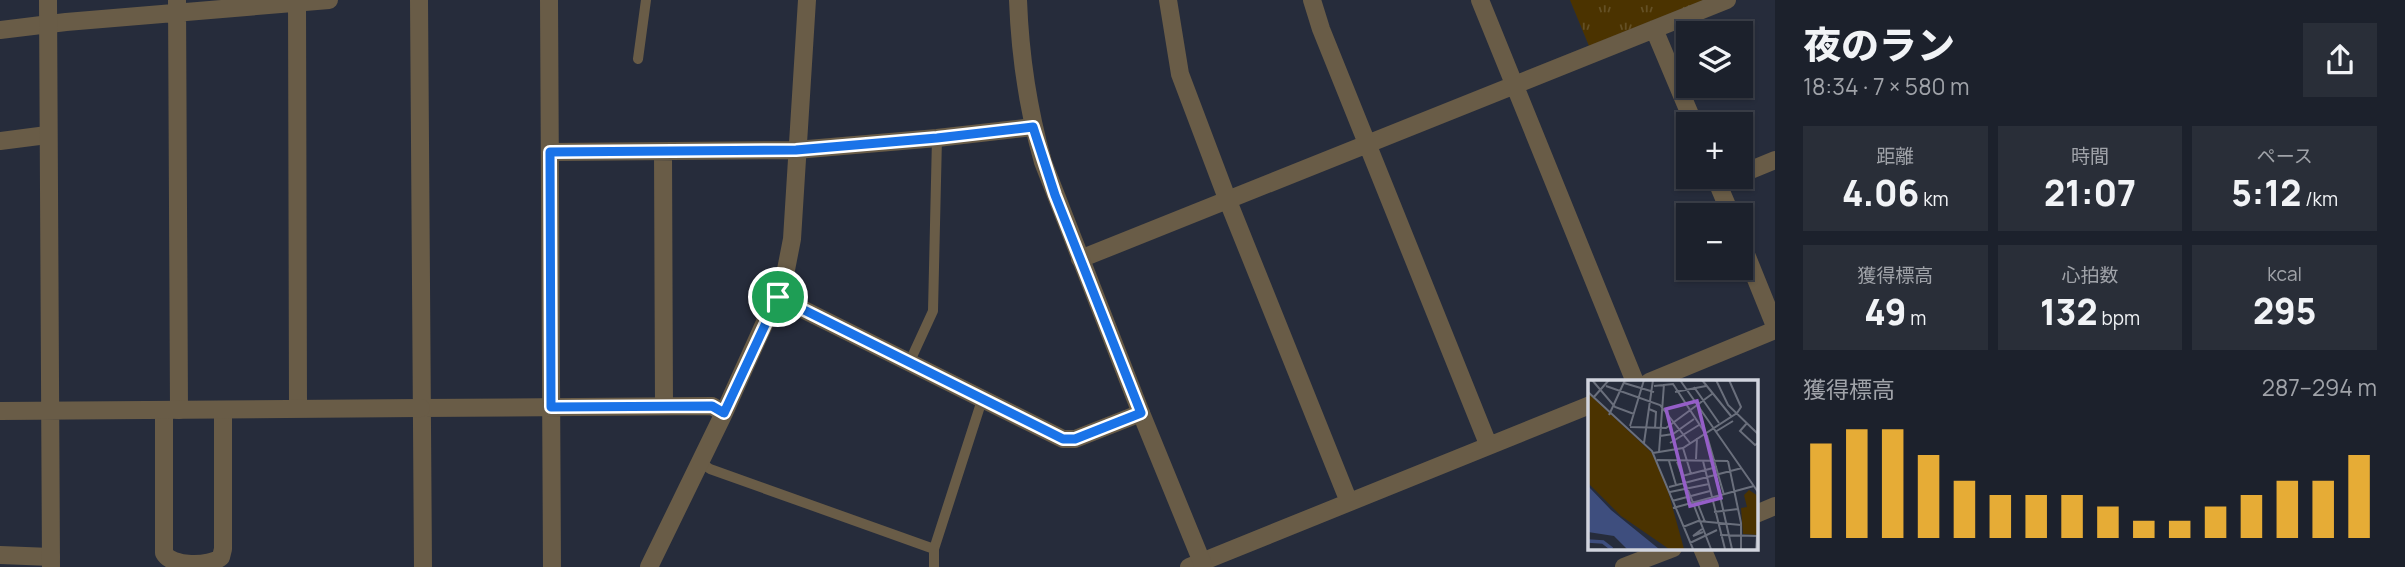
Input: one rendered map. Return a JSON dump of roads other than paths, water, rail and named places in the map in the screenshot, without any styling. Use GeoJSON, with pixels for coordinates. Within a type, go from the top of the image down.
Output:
{"type":"FeatureCollection","features":[{"type":"Feature","properties":{"kind":"street"},"geometry":{"type":"LineString","coordinates":[[0,555],[51,562],[48,0]]}},
{"type":"Feature","properties":{"kind":"street"},"geometry":{"type":"LineString","coordinates":[[0,30],[177,7],[329,0]]}},
{"type":"Feature","properties":{"kind":"street"},"geometry":{"type":"LineString","coordinates":[[419,0],[422,567]]}},
{"type":"Feature","properties":{"kind":"street"},"geometry":{"type":"LineString","coordinates":[[549,0],[552,567]]}},
{"type":"Feature","properties":{"kind":"street"},"geometry":{"type":"LineString","coordinates":[[649,567],[778,297],[786,272],[792,239],[807,0]]}},
{"type":"Feature","properties":{"kind":"street"},"geometry":{"type":"LineString","coordinates":[[1018,0],[1021,50],[1033,127],[1055,195],[1198,565],[1488,444],[1588,406]]}},
{"type":"Feature","properties":{"kind":"street"},"geometry":{"type":"LineString","coordinates":[[1168,0],[1180,75],[1349,502]]}},
{"type":"Feature","properties":{"kind":"street"},"geometry":{"type":"LineString","coordinates":[[1312,0],[1321,29],[1488,444]]}},
{"type":"Feature","properties":{"kind":"street"},"geometry":{"type":"LineString","coordinates":[[1480,0],[1634,380]]}},
{"type":"Feature","properties":{"kind":"street"},"geometry":{"type":"LineString","coordinates":[[1080,259],[1727,0]]}},
{"type":"Feature","properties":{"kind":"street"},"geometry":{"type":"LineString","coordinates":[[297,1],[298,408]]}},
{"type":"Feature","properties":{"kind":"street"},"geometry":{"type":"LineString","coordinates":[[177,7],[171,410],[164,553],[166,558],[175,563],[210,564],[221,557],[223,410]]}},
{"type":"Feature","properties":{"kind":"street"},"geometry":{"type":"LineString","coordinates":[[1654,29],[1688,112]]}},
{"type":"Feature","properties":{"kind":"street"},"geometry":{"type":"LineString","coordinates":[[550,152],[796,150],[1033,127]]}},
{"type":"Feature","properties":{"kind":"street"},"geometry":{"type":"LineString","coordinates":[[0,141],[47,135]]}},
{"type":"Feature","properties":{"kind":"street"},"geometry":{"type":"LineString","coordinates":[[663,152],[664,406]]}},
{"type":"Feature","properties":{"kind":"street"},"geometry":{"type":"LineString","coordinates":[[1753,169],[1775,160]]}},
{"type":"Feature","properties":{"kind":"street"},"geometry":{"type":"LineString","coordinates":[[1654,380],[1775,328],[1753,272]]}},
{"type":"Feature","properties":{"kind":"street"},"geometry":{"type":"LineString","coordinates":[[778,297],[1069,441],[1141,413]]}},
{"type":"Feature","properties":{"kind":"street"},"geometry":{"type":"LineString","coordinates":[[0,411],[712,406],[724,413]]}},
{"type":"Feature","properties":{"kind":"street"},"geometry":{"type":"LineString","coordinates":[[1758,513],[1775,506]]}},
{"type":"Feature","properties":{"kind":"street"},"geometry":{"type":"LineString","coordinates":[[1624,567],[1668,550]]}},
{"type":"Feature","properties":{"kind":"street"},"geometry":{"type":"LineString","coordinates":[[1703,550],[1710,567]]}},
{"type":"Feature","properties":{"kind":"lane"},"geometry":{"type":"LineString","coordinates":[[638,59],[646,0]]}},
{"type":"Feature","properties":{"kind":"lane"},"geometry":{"type":"LineString","coordinates":[[910,361],[933,311],[937,138]]}},
{"type":"Feature","properties":{"kind":"lane"},"geometry":{"type":"LineString","coordinates":[[934,567],[934,549],[982,400]]}},
{"type":"Feature","properties":{"kind":"lane"},"geometry":{"type":"LineString","coordinates":[[700,462],[710,469],[934,549]]}}]}
